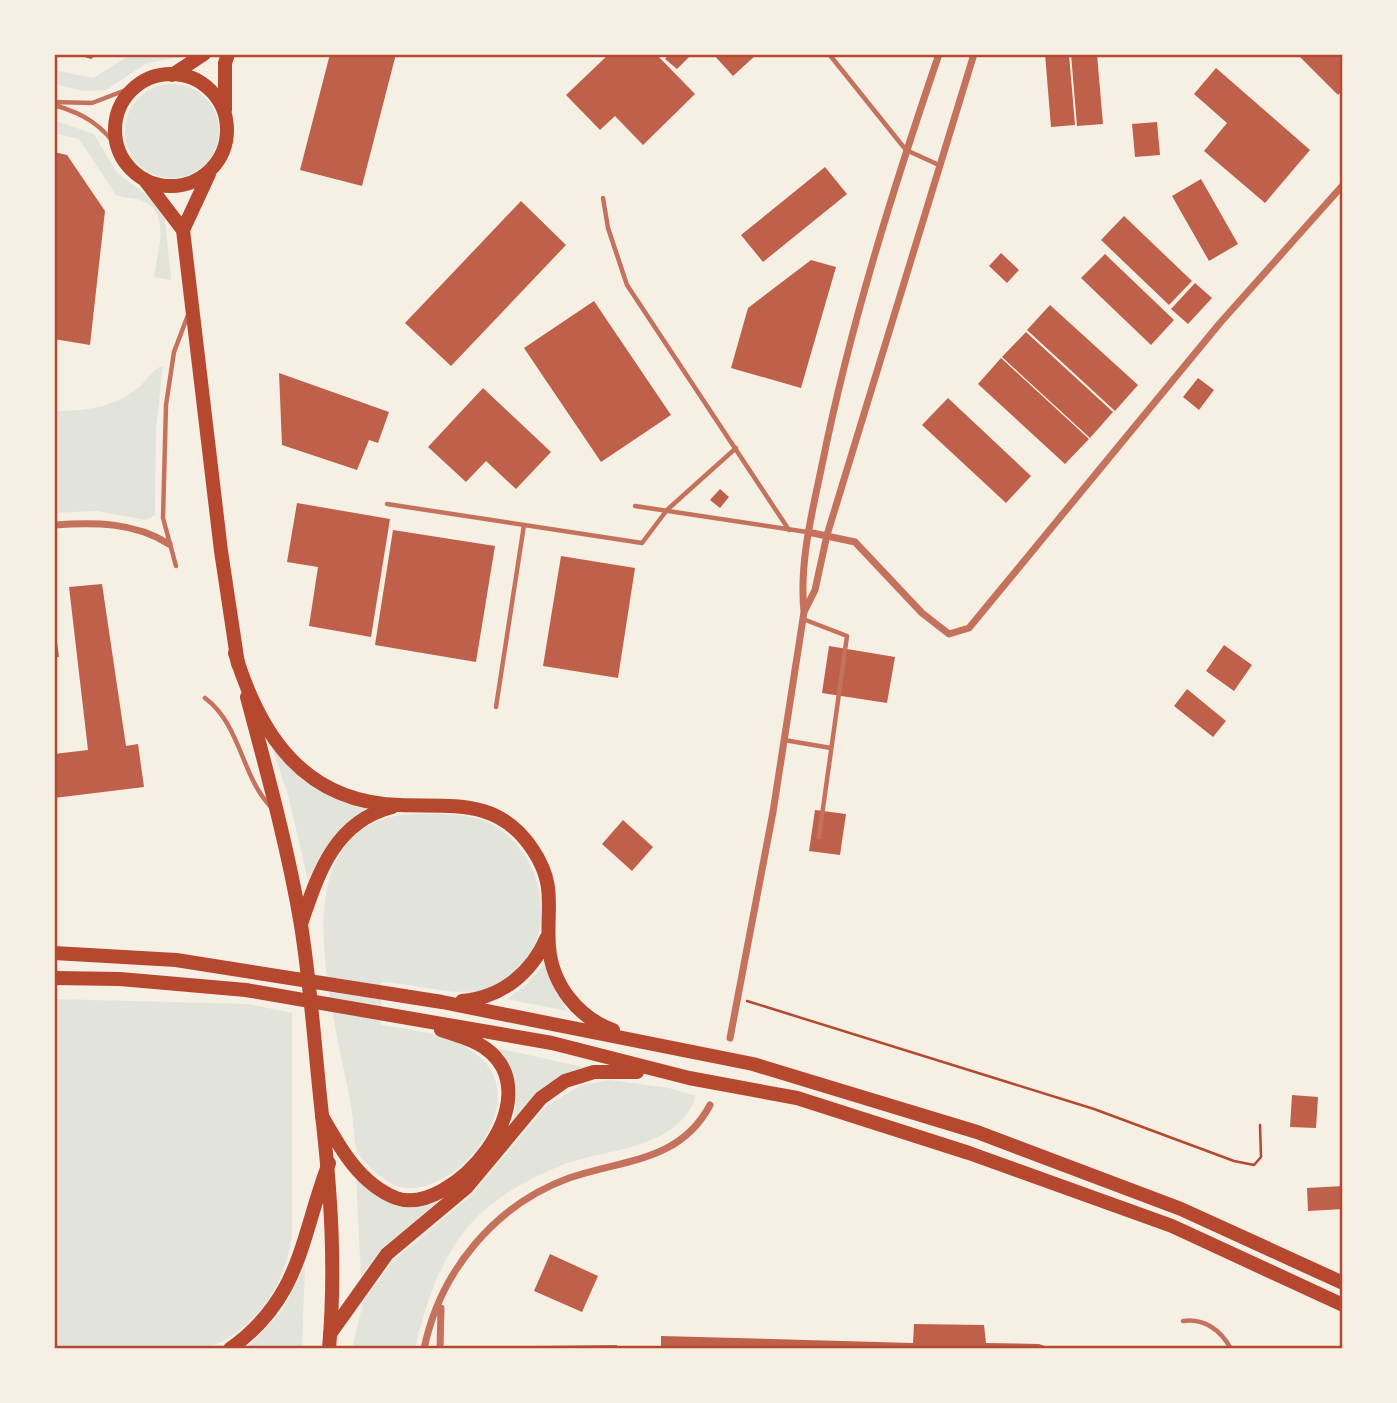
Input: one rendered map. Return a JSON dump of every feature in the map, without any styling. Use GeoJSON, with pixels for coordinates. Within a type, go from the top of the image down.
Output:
{"type":"FeatureCollection","features":[{"type":"Feature","properties":{"kind":"main road"},"geometry":{"type":"LineString","coordinates":[[172,75],[204,54]]}},
{"type":"Feature","properties":{"kind":"main road"},"geometry":{"type":"LineString","coordinates":[[183,230],[211,170],[224,150],[225,63],[228,54]]}},
{"type":"Feature","properties":{"kind":"main road"},"geometry":{"type":"LineString","coordinates":[[211,170],[191,183],[180,186],[158,184],[144,178],[130,168],[121,152],[116,136],[118,113],[130,93],[139,85],[160,76],[172,75],[195,80],[204,86],[213,94],[225,115]]}},
{"type":"Feature","properties":{"kind":"main road"},"geometry":{"type":"LineString","coordinates":[[144,178],[183,230],[235,653],[279,817],[301,924],[329,1163],[333,1248],[329,1342]]}},
{"type":"Feature","properties":{"kind":"main road"},"geometry":{"type":"LineString","coordinates":[[235,653],[258,713],[294,766],[334,790],[366,801],[400,805],[474,807],[512,826],[531,847],[545,872],[551,902],[548,933],[556,977],[572,1003],[595,1021],[622,1033],[805,1078],[977,1132],[1168,1204],[1343,1283]]}},
{"type":"Feature","properties":{"kind":"main road"},"geometry":{"type":"LineString","coordinates":[[301,924],[317,879],[335,844],[364,818],[400,805]]}},
{"type":"Feature","properties":{"kind":"main road"},"geometry":{"type":"LineString","coordinates":[[442,1002],[484,997],[509,985],[537,956],[548,933]]}},
{"type":"Feature","properties":{"kind":"main road"},"geometry":{"type":"LineString","coordinates":[[54,953],[176,960],[442,1002],[753,1064]]}},
{"type":"Feature","properties":{"kind":"main road"},"geometry":{"type":"LineString","coordinates":[[54,981],[120,979],[246,990],[552,1043],[689,1077],[797,1098],[848,1112],[969,1153],[1172,1226],[1343,1305]]}},
{"type":"Feature","properties":{"kind":"main road"},"geometry":{"type":"LineString","coordinates":[[323,1116],[339,1146],[357,1170],[397,1198],[417,1199],[438,1193],[455,1182],[484,1152],[500,1130],[508,1109],[509,1088],[501,1065],[485,1048],[472,1041],[403,1016]]}},
{"type":"Feature","properties":{"kind":"main road"},"geometry":{"type":"LineString","coordinates":[[329,1342],[387,1254],[466,1188],[530,1108],[552,1089],[579,1076],[610,1070],[689,1077]]}},
{"type":"Feature","properties":{"kind":"main road"},"geometry":{"type":"LineString","coordinates":[[230,1349],[272,1310],[288,1284],[306,1243],[311,1209],[329,1163]]}},
{"type":"Feature","properties":{"kind":"street"},"geometry":{"type":"LineString","coordinates":[[804,616],[801,586],[808,532],[837,390],[906,150],[939,54]]}},
{"type":"Feature","properties":{"kind":"street"},"geometry":{"type":"LineString","coordinates":[[730,1038],[804,616],[815,590],[827,535],[974,54]]}},
{"type":"Feature","properties":{"kind":"street"},"geometry":{"type":"LineString","coordinates":[[808,532],[855,542],[922,613],[949,634],[969,628],[1220,323],[1343,185]]}},
{"type":"Feature","properties":{"kind":"street"},"geometry":{"type":"LineString","coordinates":[[54,525],[99,522],[156,536],[169,544]]}},
{"type":"Feature","properties":{"kind":"street"},"geometry":{"type":"LineString","coordinates":[[424,1349],[441,1300],[473,1244],[510,1209],[538,1191],[570,1178],[671,1148],[691,1134],[710,1105]]}},
{"type":"Feature","properties":{"kind":"street"},"geometry":{"type":"LineString","coordinates":[[440,1349],[441,1300]]}},
{"type":"Feature","properties":{"kind":"lane"},"geometry":{"type":"LineString","coordinates":[[829,54],[906,150],[939,165]]}},
{"type":"Feature","properties":{"kind":"lane"},"geometry":{"type":"LineString","coordinates":[[54,103],[93,103],[139,85]]}},
{"type":"Feature","properties":{"kind":"lane"},"geometry":{"type":"LineString","coordinates":[[54,103],[83,113],[93,120],[121,152]]}},
{"type":"Feature","properties":{"kind":"lane"},"geometry":{"type":"LineString","coordinates":[[603,198],[608,228],[627,285],[789,530]]}},
{"type":"Feature","properties":{"kind":"lane"},"geometry":{"type":"LineString","coordinates":[[176,566],[163,518],[166,405],[174,352],[192,305]]}},
{"type":"Feature","properties":{"kind":"lane"},"geometry":{"type":"LineString","coordinates":[[387,504],[642,543],[667,510],[736,448]]}},
{"type":"Feature","properties":{"kind":"lane"},"geometry":{"type":"LineString","coordinates":[[635,506],[808,532]]}},
{"type":"Feature","properties":{"kind":"lane"},"geometry":{"type":"LineString","coordinates":[[496,708],[524,525]]}},
{"type":"Feature","properties":{"kind":"lane"},"geometry":{"type":"LineString","coordinates":[[804,616],[848,636],[819,836]]}},
{"type":"Feature","properties":{"kind":"lane"},"geometry":{"type":"LineString","coordinates":[[205,698],[217,707],[244,753],[258,794],[279,817]]}},
{"type":"Feature","properties":{"kind":"lane"},"geometry":{"type":"LineString","coordinates":[[784,740],[831,748]]}},
{"type":"Feature","properties":{"kind":"lane"},"geometry":{"type":"LineString","coordinates":[[1183,1321],[1194,1319],[1215,1329],[1231,1349]]}},
{"type":"Feature","properties":{"kind":"path"},"geometry":{"type":"LineString","coordinates":[[738,998],[1094,1109],[1234,1161],[1254,1165],[1261,1157],[1260,1125]]}},
{"type":"Feature","properties":{"kind":"shaded area"},"geometry":{"type":"Polygon","coordinates":[[[132,54],[196,54],[147,63],[106,90],[84,91],[54,84],[54,70],[93,78],[132,54]]]}},
{"type":"Feature","properties":{"kind":"shaded area"},"geometry":{"type":"Polygon","coordinates":[[[172,84],[190,88],[205,98],[215,113],[219,131],[215,149],[205,164],[190,174],[172,178],[154,174],[139,164],[129,149],[125,131],[129,113],[139,98],[154,88],[172,84]]]}},
{"type":"Feature","properties":{"kind":"shaded area"},"geometry":{"type":"Polygon","coordinates":[[[54,120],[94,134],[117,173],[147,195],[157,207],[165,219],[171,280],[154,277],[160,224],[152,207],[140,200],[116,195],[79,139],[54,133],[54,120]]]}},
{"type":"Feature","properties":{"kind":"shaded area"},"geometry":{"type":"Polygon","coordinates":[[[163,366],[156,428],[155,515],[146,520],[97,511],[54,513],[54,411],[88,409],[120,400],[163,366]]]}},
{"type":"Feature","properties":{"kind":"shaded area"},"geometry":{"type":"Polygon","coordinates":[[[271,745],[303,778],[329,791],[373,806],[350,820],[333,837],[308,881],[288,795],[271,745]]]}},
{"type":"Feature","properties":{"kind":"shaded area"},"geometry":{"type":"Polygon","coordinates":[[[443,814],[482,820],[495,826],[515,843],[530,864],[539,889],[541,915],[537,940],[526,962],[508,979],[482,990],[446,991],[381,982],[381,1025],[434,1035],[471,1050],[481,1058],[494,1077],[498,1098],[493,1120],[482,1141],[467,1160],[448,1176],[427,1185],[402,1188],[374,1171],[360,1156],[356,1146],[329,995],[324,917],[329,881],[342,850],[365,827],[401,815],[443,814]]]}},
{"type":"Feature","properties":{"kind":"shaded area"},"geometry":{"type":"Polygon","coordinates":[[[544,964],[567,1011],[507,999],[527,984],[544,964]]]}},
{"type":"Feature","properties":{"kind":"shaded area"},"geometry":{"type":"Polygon","coordinates":[[[54,999],[249,1004],[292,1013],[292,1236],[288,1255],[275,1289],[253,1318],[240,1330],[207,1349],[54,1349],[54,999]]]}},
{"type":"Feature","properties":{"kind":"shaded area"},"geometry":{"type":"Polygon","coordinates":[[[496,1048],[583,1067],[537,1093],[512,1123],[516,1102],[514,1083],[508,1065],[496,1048]]]}},
{"type":"Feature","properties":{"kind":"shaded area"},"geometry":{"type":"Polygon","coordinates":[[[610,1080],[669,1088],[696,1096],[687,1113],[674,1127],[659,1137],[554,1168],[511,1190],[482,1212],[457,1241],[438,1275],[415,1349],[352,1349],[364,1299],[394,1260],[473,1194],[547,1105],[582,1085],[610,1080]]]}},
{"type":"Feature","properties":{"kind":"shaded area"},"geometry":{"type":"Polygon","coordinates":[[[356,1177],[385,1199],[395,1203],[415,1206],[440,1200],[382,1249],[361,1276],[356,1177]]]}},
{"type":"Feature","properties":{"kind":"shaded area"},"geometry":{"type":"Polygon","coordinates":[[[305,1266],[302,1349],[246,1349],[282,1311],[305,1266]]]}},
{"type":"Feature","properties":{"kind":"building"},"geometry":{"type":"Polygon","coordinates":[[[75,54],[98,54],[91,59],[75,54]]]}},
{"type":"Feature","properties":{"kind":"building"},"geometry":{"type":"Polygon","coordinates":[[[330,54],[396,54],[362,186],[300,170],[330,54]]]}},
{"type":"Feature","properties":{"kind":"building"},"geometry":{"type":"Polygon","coordinates":[[[609,54],[656,54],[695,94],[643,145],[615,116],[600,130],[566,95],[609,54]]]}},
{"type":"Feature","properties":{"kind":"building"},"geometry":{"type":"Polygon","coordinates":[[[669,54],[686,54],[689,57],[677,69],[665,59],[669,54]]]}},
{"type":"Feature","properties":{"kind":"building"},"geometry":{"type":"Polygon","coordinates":[[[713,54],[757,54],[733,76],[713,54]]]}},
{"type":"Feature","properties":{"kind":"building"},"geometry":{"type":"Polygon","coordinates":[[[1045,54],[1069,54],[1075,125],[1051,127],[1045,54]]]}},
{"type":"Feature","properties":{"kind":"building"},"geometry":{"type":"Polygon","coordinates":[[[1071,54],[1097,54],[1103,124],[1077,126],[1071,54]]]}},
{"type":"Feature","properties":{"kind":"building"},"geometry":{"type":"Polygon","coordinates":[[[1297,54],[1343,54],[1343,90],[1338,95],[1297,54]]]}},
{"type":"Feature","properties":{"kind":"building"},"geometry":{"type":"Polygon","coordinates":[[[1216,68],[1310,150],[1265,203],[1204,151],[1227,123],[1194,94],[1216,68]]]}},
{"type":"Feature","properties":{"kind":"building"},"geometry":{"type":"Polygon","coordinates":[[[1157,122],[1160,155],[1135,157],[1132,124],[1157,122]]]}},
{"type":"Feature","properties":{"kind":"building"},"geometry":{"type":"Polygon","coordinates":[[[54,152],[67,155],[105,211],[90,345],[54,339],[54,152]]]}},
{"type":"Feature","properties":{"kind":"building"},"geometry":{"type":"Polygon","coordinates":[[[825,167],[847,194],[763,262],[741,235],[825,167]]]}},
{"type":"Feature","properties":{"kind":"building"},"geometry":{"type":"Polygon","coordinates":[[[1201,179],[1238,244],[1209,261],[1172,196],[1201,179]]]}},
{"type":"Feature","properties":{"kind":"building"},"geometry":{"type":"Polygon","coordinates":[[[521,201],[566,245],[451,366],[405,323],[521,201]]]}},
{"type":"Feature","properties":{"kind":"building"},"geometry":{"type":"Polygon","coordinates":[[[1124,216],[1192,281],[1169,305],[1101,240],[1124,216]]]}},
{"type":"Feature","properties":{"kind":"building"},"geometry":{"type":"Polygon","coordinates":[[[1001,253],[1019,270],[1007,283],[989,266],[1001,253]]]}},
{"type":"Feature","properties":{"kind":"building"},"geometry":{"type":"Polygon","coordinates":[[[1105,254],[1174,320],[1151,345],[1081,278],[1105,254]]]}},
{"type":"Feature","properties":{"kind":"building"},"geometry":{"type":"Polygon","coordinates":[[[811,260],[836,267],[801,388],[731,368],[748,308],[811,260]]]}},
{"type":"Feature","properties":{"kind":"building"},"geometry":{"type":"Polygon","coordinates":[[[1195,283],[1212,298],[1188,324],[1171,309],[1195,283]]]}},
{"type":"Feature","properties":{"kind":"building"},"geometry":{"type":"Polygon","coordinates":[[[594,301],[671,415],[601,462],[524,348],[594,301]]]}},
{"type":"Feature","properties":{"kind":"building"},"geometry":{"type":"Polygon","coordinates":[[[1050,305],[1138,385],[1115,411],[1027,330],[1050,305]]]}},
{"type":"Feature","properties":{"kind":"building"},"geometry":{"type":"Polygon","coordinates":[[[1026,332],[1113,412],[1090,438],[1002,357],[1026,332]]]}},
{"type":"Feature","properties":{"kind":"building"},"geometry":{"type":"Polygon","coordinates":[[[1001,358],[1089,439],[1065,464],[978,384],[1001,358]]]}},
{"type":"Feature","properties":{"kind":"building"},"geometry":{"type":"Polygon","coordinates":[[[279,373],[389,412],[378,443],[369,440],[357,470],[282,445],[279,373]]]}},
{"type":"Feature","properties":{"kind":"building"},"geometry":{"type":"Polygon","coordinates":[[[1198,378],[1214,390],[1199,410],[1183,397],[1198,378]]]}},
{"type":"Feature","properties":{"kind":"building"},"geometry":{"type":"Polygon","coordinates":[[[483,388],[551,452],[516,489],[486,461],[466,482],[428,447],[483,388]]]}},
{"type":"Feature","properties":{"kind":"building"},"geometry":{"type":"Polygon","coordinates":[[[948,398],[1031,476],[1006,503],[922,425],[948,398]]]}},
{"type":"Feature","properties":{"kind":"building"},"geometry":{"type":"Polygon","coordinates":[[[720,489],[729,497],[720,508],[710,500],[720,489]]]}},
{"type":"Feature","properties":{"kind":"building"},"geometry":{"type":"Polygon","coordinates":[[[297,503],[390,519],[371,637],[309,626],[318,567],[287,562],[297,503]]]}},
{"type":"Feature","properties":{"kind":"building"},"geometry":{"type":"Polygon","coordinates":[[[393,530],[495,546],[476,662],[375,645],[393,530]]]}},
{"type":"Feature","properties":{"kind":"building"},"geometry":{"type":"Polygon","coordinates":[[[561,556],[635,568],[618,678],[543,666],[561,556]]]}},
{"type":"Feature","properties":{"kind":"building"},"geometry":{"type":"Polygon","coordinates":[[[102,584],[126,746],[138,744],[144,787],[54,798],[54,754],[88,750],[69,587],[102,584]]]}},
{"type":"Feature","properties":{"kind":"building"},"geometry":{"type":"Polygon","coordinates":[[[54,620],[59,657],[54,657],[54,620]]]}},
{"type":"Feature","properties":{"kind":"building"},"geometry":{"type":"Polygon","coordinates":[[[1224,645],[1252,665],[1234,691],[1206,671],[1224,645]]]}},
{"type":"Feature","properties":{"kind":"building"},"geometry":{"type":"Polygon","coordinates":[[[829,646],[895,657],[887,703],[822,693],[829,646]]]}},
{"type":"Feature","properties":{"kind":"building"},"geometry":{"type":"Polygon","coordinates":[[[1187,689],[1226,721],[1213,737],[1174,706],[1187,689]]]}},
{"type":"Feature","properties":{"kind":"building"},"geometry":{"type":"Polygon","coordinates":[[[815,810],[846,814],[840,855],[809,851],[815,810]]]}},
{"type":"Feature","properties":{"kind":"building"},"geometry":{"type":"Polygon","coordinates":[[[623,820],[653,847],[632,871],[602,844],[623,820]]]}},
{"type":"Feature","properties":{"kind":"building"},"geometry":{"type":"Polygon","coordinates":[[[1292,1095],[1318,1097],[1316,1128],[1290,1127],[1292,1095]]]}},
{"type":"Feature","properties":{"kind":"building"},"geometry":{"type":"Polygon","coordinates":[[[1343,1186],[1343,1209],[1308,1211],[1307,1188],[1343,1186]]]}},
{"type":"Feature","properties":{"kind":"building"},"geometry":{"type":"Polygon","coordinates":[[[550,1254],[598,1276],[582,1312],[534,1291],[550,1254]]]}},
{"type":"Feature","properties":{"kind":"building"},"geometry":{"type":"Polygon","coordinates":[[[914,1324],[984,1325],[986,1343],[1039,1344],[1050,1348],[661,1349],[661,1336],[913,1343],[914,1324]]]}},
{"type":"Feature","properties":{"kind":"building"},"geometry":{"type":"Polygon","coordinates":[[[617,1345],[617,1349],[537,1349],[537,1346],[617,1345]]]}}]}
